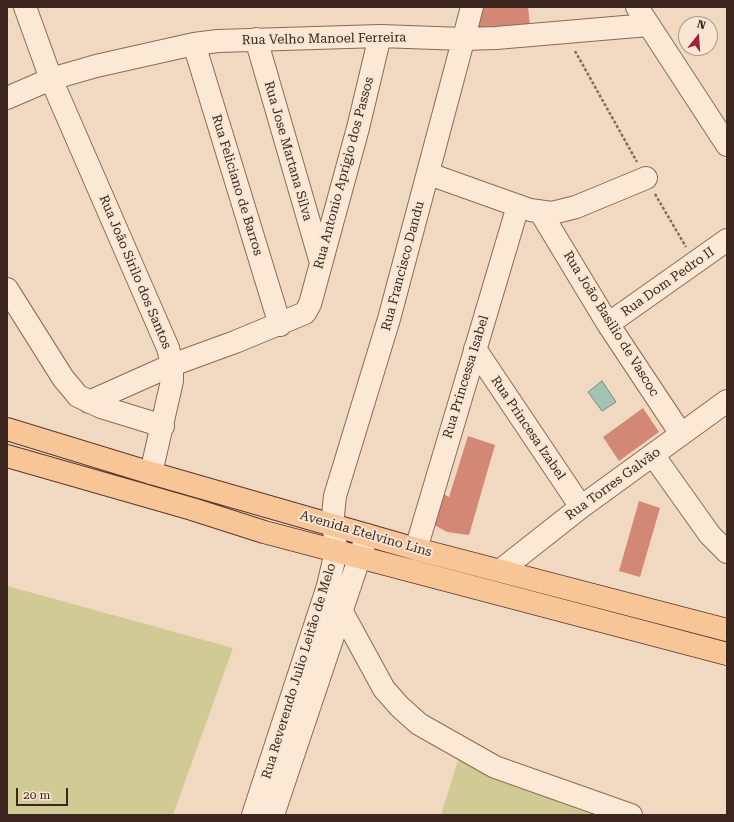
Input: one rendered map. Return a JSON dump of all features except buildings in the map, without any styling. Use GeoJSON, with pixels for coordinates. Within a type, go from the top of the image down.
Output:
{"type":"FeatureCollection","features":[{"type":"Feature","properties":{"kind":"main road","name":"Avenida Etelvino Lins"},"geometry":{"type":"LineString","coordinates":[[7,429],[151,473],[416,549],[727,630]]}},
{"type":"Feature","properties":{"kind":"main road","name":"Avenida Etelvino Lins"},"geometry":{"type":"LineString","coordinates":[[7,456],[192,509],[264,532],[433,578],[727,654]]}},
{"type":"Feature","properties":{"kind":"main road"},"geometry":{"type":"LineString","coordinates":[[192,509],[199,487]]}},
{"type":"Feature","properties":{"kind":"main road"},"geometry":{"type":"LineString","coordinates":[[694,645],[700,623]]}},
{"type":"Feature","properties":{"kind":"street","name":"Rua João Sirilo dos Santos"},"geometry":{"type":"LineString","coordinates":[[25,7],[51,79],[160,329],[172,365],[172,381],[163,426],[151,473]]}},
{"type":"Feature","properties":{"kind":"street","name":"Rua Francisco Dandu"},"geometry":{"type":"LineString","coordinates":[[334,525],[335,496],[389,319],[472,7]]}},
{"type":"Feature","properties":{"kind":"street"},"geometry":{"type":"LineString","coordinates":[[637,7],[727,145]]}},
{"type":"Feature","properties":{"kind":"street","name":"Rua Velho Manoel Ferreira"},"geometry":{"type":"LineString","coordinates":[[7,98],[51,79],[96,66],[194,44],[256,39],[380,36],[463,39],[528,36],[648,25]]}},
{"type":"Feature","properties":{"kind":"street","name":"Rua Antonio Aprigio dos Passos"},"geometry":{"type":"LineString","coordinates":[[280,325],[302,316],[307,310],[358,128],[380,36]]}},
{"type":"Feature","properties":{"kind":"street","name":"Rua Jose Martana Silva"},"geometry":{"type":"LineString","coordinates":[[256,39],[321,263]]}},
{"type":"Feature","properties":{"kind":"street","name":"Rua Feliciano de Barros"},"geometry":{"type":"LineString","coordinates":[[194,44],[280,325]]}},
{"type":"Feature","properties":{"kind":"street"},"geometry":{"type":"LineString","coordinates":[[428,174],[541,213],[563,211],[646,178]]}},
{"type":"Feature","properties":{"kind":"street","name":"Rua Princessa Isabel"},"geometry":{"type":"LineString","coordinates":[[416,549],[518,206]]}},
{"type":"Feature","properties":{"kind":"street","name":"Rua João Basilio de Vascoc"},"geometry":{"type":"LineString","coordinates":[[541,213],[608,324],[681,434]]}},
{"type":"Feature","properties":{"kind":"street","name":"Rua Dom Pedro II"},"geometry":{"type":"LineString","coordinates":[[608,324],[727,240]]}},
{"type":"Feature","properties":{"kind":"street"},"geometry":{"type":"LineString","coordinates":[[7,289],[63,378],[78,396],[89,402],[163,426]]}},
{"type":"Feature","properties":{"kind":"street"},"geometry":{"type":"LineString","coordinates":[[89,402],[172,365],[280,325]]}},
{"type":"Feature","properties":{"kind":"street","name":"Rua Princesa Izabel"},"geometry":{"type":"LineString","coordinates":[[475,349],[581,507]]}},
{"type":"Feature","properties":{"kind":"street","name":"Rua Torres Galvão"},"geometry":{"type":"LineString","coordinates":[[500,570],[581,507],[727,401]]}},
{"type":"Feature","properties":{"kind":"street"},"geometry":{"type":"LineString","coordinates":[[653,455],[710,535],[727,552]]}},
{"type":"Feature","properties":{"kind":"street","name":"Rua Reverendo Julio Leitão de Melo"},"geometry":{"type":"LineString","coordinates":[[253,815],[328,586],[336,551],[334,525]]}},
{"type":"Feature","properties":{"kind":"street","name":"Rua Reverendo Julio Leitão de Melo"},"geometry":{"type":"LineString","coordinates":[[273,815],[367,535]]}},
{"type":"Feature","properties":{"kind":"street"},"geometry":{"type":"LineString","coordinates":[[342,612],[384,689],[400,707],[419,724],[495,767],[631,815]]}},
{"type":"Feature","properties":{"kind":"path"},"geometry":{"type":"LineString","coordinates":[[564,32],[695,263]]}},
{"type":"Feature","properties":{"kind":"shaded area"},"geometry":{"type":"Polygon","coordinates":[[[602,381],[616,402],[602,411],[588,392],[602,381]]]}},
{"type":"Feature","properties":{"kind":"shaded area"},"geometry":{"type":"Polygon","coordinates":[[[7,586],[233,648],[173,815],[7,815],[7,586]]]}},
{"type":"Feature","properties":{"kind":"shaded area"},"geometry":{"type":"Polygon","coordinates":[[[459,757],[626,815],[441,815],[459,757]]]}}]}
